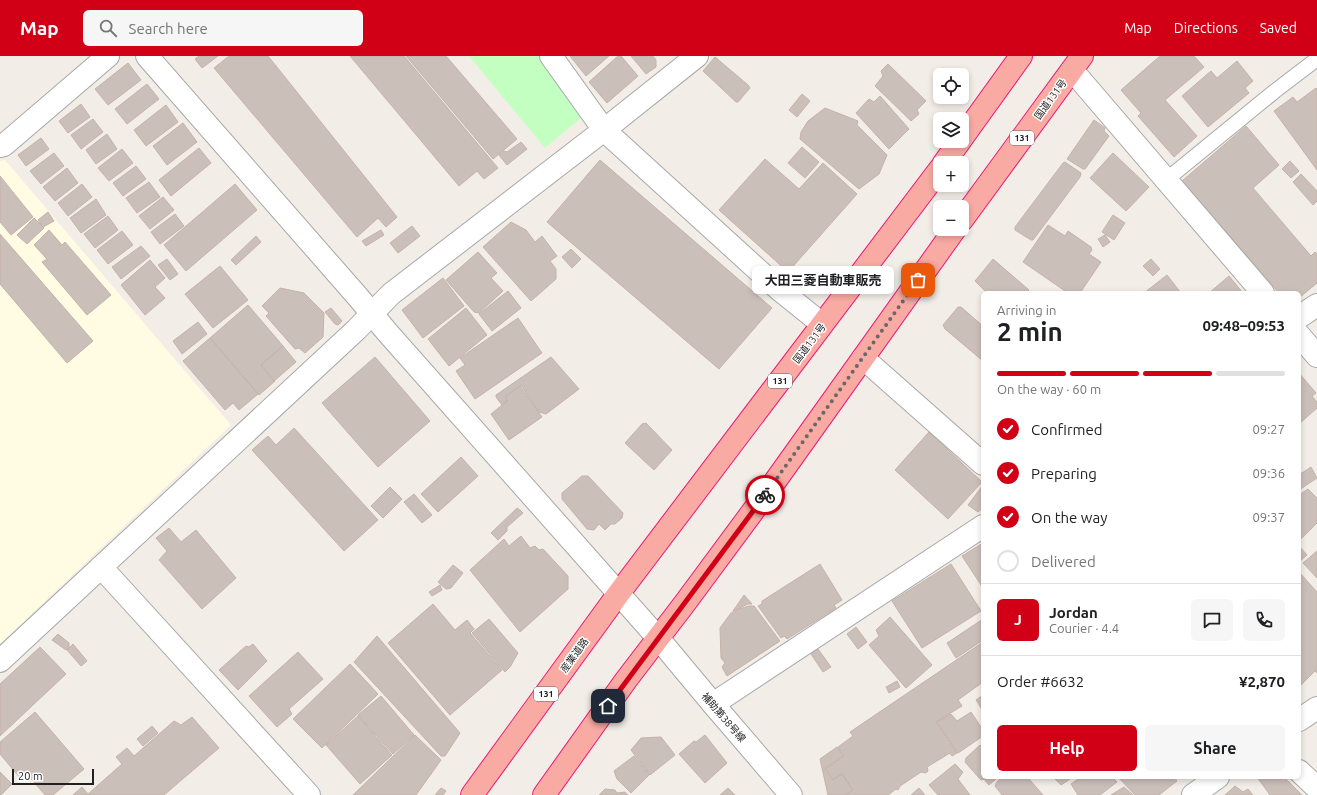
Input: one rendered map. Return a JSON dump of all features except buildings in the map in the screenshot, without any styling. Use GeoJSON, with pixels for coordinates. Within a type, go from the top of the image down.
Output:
{"type":"FeatureCollection","features":[{"type":"Feature","properties":{"kind":"highway"},"geometry":{"type":"LineString","coordinates":[[969,128],[1021,56]]}},
{"type":"Feature","properties":{"kind":"highway","name":"国道131号"},"geometry":{"type":"LineString","coordinates":[[969,210],[1077,63]]}},
{"type":"Feature","properties":{"kind":"highway","name":"国道131号"},"geometry":{"type":"LineString","coordinates":[[619,593],[933,178]]}},
{"type":"Feature","properties":{"kind":"highway"},"geometry":{"type":"LineString","coordinates":[[544,795],[626,680],[776,480],[950,236]]}},
{"type":"Feature","properties":{"kind":"highway","name":"産業道路"},"geometry":{"type":"LineString","coordinates":[[472,795],[619,593]]}},
{"type":"Feature","properties":{"kind":"street"},"geometry":{"type":"LineString","coordinates":[[0,146],[4,145],[108,56]]}},
{"type":"Feature","properties":{"kind":"street","name":"補助第38号線"},"geometry":{"type":"LineString","coordinates":[[147,56],[392,338],[619,593],[791,795]]}},
{"type":"Feature","properties":{"kind":"street"},"geometry":{"type":"LineString","coordinates":[[551,56],[604,130],[781,291],[822,324]]}},
{"type":"Feature","properties":{"kind":"street"},"geometry":{"type":"LineString","coordinates":[[0,662],[372,314],[391,294],[604,130],[697,56]]}},
{"type":"Feature","properties":{"kind":"street"},"geometry":{"type":"LineString","coordinates":[[1077,63],[1166,180],[1261,291]]}},
{"type":"Feature","properties":{"kind":"street"},"geometry":{"type":"LineString","coordinates":[[1301,316],[1317,305]]}},
{"type":"Feature","properties":{"kind":"street"},"geometry":{"type":"LineString","coordinates":[[1301,337],[1317,356]]}},
{"type":"Feature","properties":{"kind":"street"},"geometry":{"type":"LineString","coordinates":[[863,358],[981,462]]}},
{"type":"Feature","properties":{"kind":"street"},"geometry":{"type":"LineString","coordinates":[[713,704],[981,527]]}},
{"type":"Feature","properties":{"kind":"street"},"geometry":{"type":"LineString","coordinates":[[101,567],[309,795]]}},
{"type":"Feature","properties":{"kind":"street"},"geometry":{"type":"LineString","coordinates":[[1301,719],[1317,708]]}},
{"type":"Feature","properties":{"kind":"street"},"geometry":{"type":"LineString","coordinates":[[1301,773],[1317,788]]}},
{"type":"Feature","properties":{"kind":"street"},"geometry":{"type":"LineString","coordinates":[[1193,795],[1215,779]]}},
{"type":"Feature","properties":{"kind":"lane"},"geometry":{"type":"LineString","coordinates":[[1166,180],[1275,91],[1317,59]]}},
{"type":"Feature","properties":{"kind":"shaded area"},"geometry":{"type":"Polygon","coordinates":[[[5,160],[231,425],[0,644],[0,161],[5,160]]]}},
{"type":"Feature","properties":{"kind":"green space"},"geometry":{"type":"Polygon","coordinates":[[[469,56],[544,56],[586,114],[545,148],[469,56]]]}},
{"type":"Feature","properties":{"kind":"way so far"},"geometry":{"type":"LineString","coordinates":[[765,495],[918,280]]}},
{"type":"Feature","properties":{"kind":"place","name":"大田三菱自動車販売"},"geometry":{"type":"Point","coordinates":[918,280]}},
{"type":"Feature","properties":{"kind":"route"},"geometry":{"type":"LineString","coordinates":[[608,706],[765,495]]}}]}
